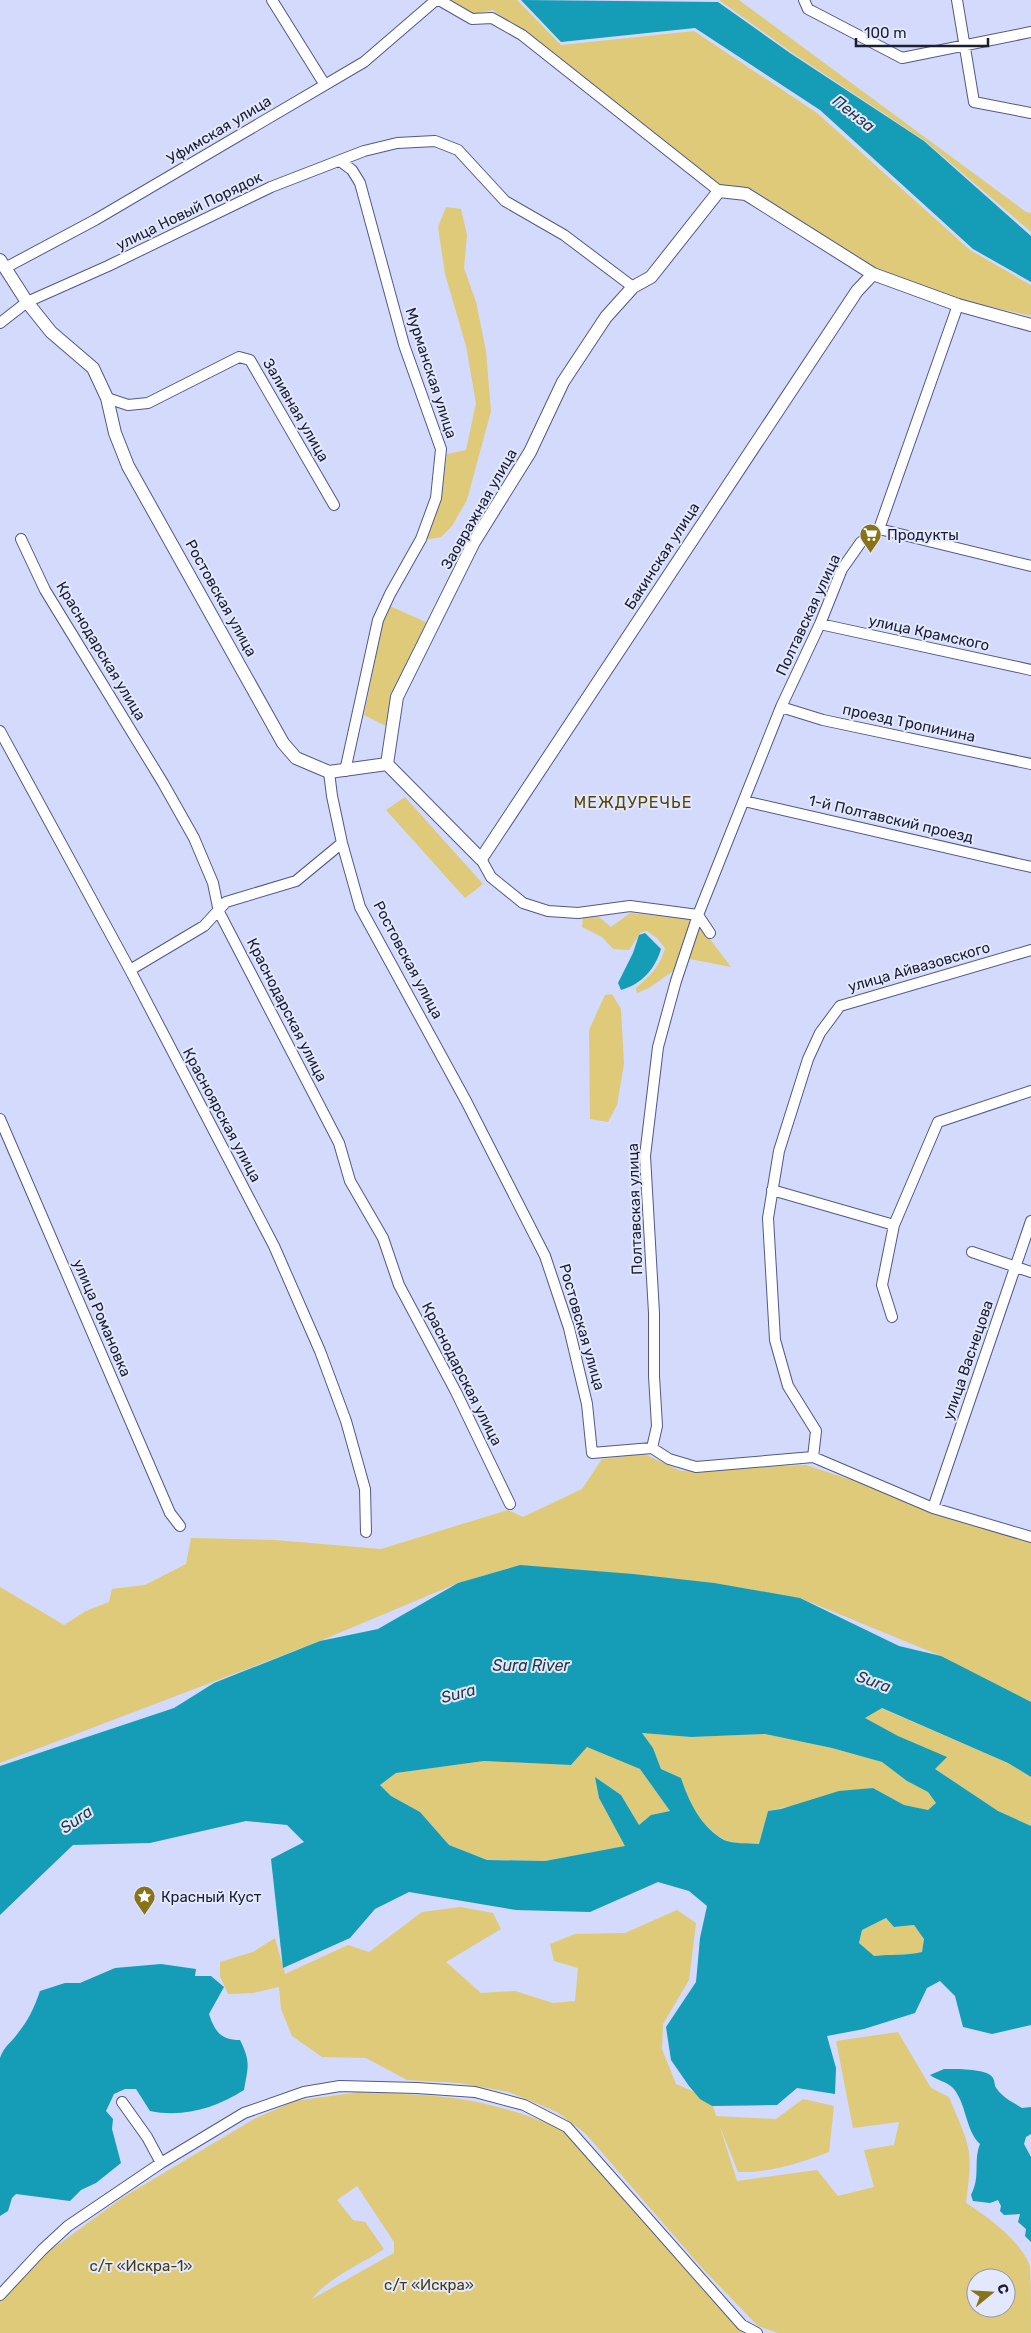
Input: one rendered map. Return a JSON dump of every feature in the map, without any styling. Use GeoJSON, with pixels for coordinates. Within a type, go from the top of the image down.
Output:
{"type":"FeatureCollection","features":[{"type":"Feature","properties":{"kind":"street"},"geometry":{"type":"LineString","coordinates":[[272,0],[325,85]]}},
{"type":"Feature","properties":{"kind":"street"},"geometry":{"type":"LineString","coordinates":[[438,0],[472,19],[492,18],[522,35],[719,191],[746,194],[873,274],[958,305],[1031,325]]}},
{"type":"Feature","properties":{"kind":"street","name":"Уфимская улица"},"geometry":{"type":"LineString","coordinates":[[3,264],[95,220],[364,62],[438,0]]}},
{"type":"Feature","properties":{"kind":"street"},"geometry":{"type":"LineString","coordinates":[[804,0],[808,9],[902,58],[1031,32]]}},
{"type":"Feature","properties":{"kind":"street"},"geometry":{"type":"LineString","coordinates":[[957,0],[974,102],[1031,113]]}},
{"type":"Feature","properties":{"kind":"street","name":"улица Новый Порядок"},"geometry":{"type":"LineString","coordinates":[[0,323],[28,302],[108,266],[271,187],[364,151],[397,143],[436,141],[458,150],[505,201],[564,235],[633,287]]}},
{"type":"Feature","properties":{"kind":"street","name":"Мурманская улица"},"geometry":{"type":"LineString","coordinates":[[340,161],[352,170],[360,183],[404,345],[441,449],[436,498],[420,539],[378,620],[345,771]]}},
{"type":"Feature","properties":{"kind":"street","name":"Заовражная улица"},"geometry":{"type":"LineString","coordinates":[[387,764],[397,697],[470,551],[530,452],[563,382],[606,317],[633,287],[650,277],[719,191]]}},
{"type":"Feature","properties":{"kind":"street","name":"Ростовская улица"},"geometry":{"type":"LineString","coordinates":[[3,264],[51,332],[93,368],[107,398],[115,433],[128,466],[283,744],[296,758],[329,772],[342,843],[360,907],[466,1102],[545,1256],[569,1328],[587,1404],[592,1453],[652,1448]]}},
{"type":"Feature","properties":{"kind":"street","name":"Бакинская улица"},"geometry":{"type":"LineString","coordinates":[[481,859],[857,291],[873,274]]}},
{"type":"Feature","properties":{"kind":"street"},"geometry":{"type":"LineString","coordinates":[[958,305],[879,530],[1031,566]]}},
{"type":"Feature","properties":{"kind":"street","name":"Заливная улица"},"geometry":{"type":"LineString","coordinates":[[107,398],[128,405],[148,403],[238,357],[250,360],[334,505]]}},
{"type":"Feature","properties":{"kind":"street","name":"Полтавская улица"},"geometry":{"type":"LineString","coordinates":[[652,1448],[657,1426],[654,1376],[654,1313],[645,1156],[658,1047],[676,981],[698,915],[781,707],[820,624],[842,569],[861,542],[879,530]]}},
{"type":"Feature","properties":{"kind":"street","name":"Краснодарская улица"},"geometry":{"type":"LineString","coordinates":[[21,539],[45,590],[163,782],[194,838],[213,883],[219,912],[339,1143],[350,1181],[383,1238],[399,1285],[456,1392],[510,1504]]}},
{"type":"Feature","properties":{"kind":"street","name":"улица Крамского"},"geometry":{"type":"LineString","coordinates":[[820,624],[1031,670]]}},
{"type":"Feature","properties":{"kind":"street","name":"проезд Тропинина"},"geometry":{"type":"LineString","coordinates":[[781,707],[824,720],[1031,764]]}},
{"type":"Feature","properties":{"kind":"street","name":"Красноярская улица"},"geometry":{"type":"LineString","coordinates":[[0,732],[130,970],[274,1246],[320,1350],[346,1421],[365,1488],[366,1532]]}},
{"type":"Feature","properties":{"kind":"street"},"geometry":{"type":"LineString","coordinates":[[329,772],[387,764],[481,859],[491,877],[524,902],[548,911],[578,913],[630,906],[698,915],[710,933]]}},
{"type":"Feature","properties":{"kind":"street","name":"1-й Полтавский проезд"},"geometry":{"type":"LineString","coordinates":[[744,801],[1031,867]]}},
{"type":"Feature","properties":{"kind":"street"},"geometry":{"type":"LineString","coordinates":[[130,970],[204,926],[219,912],[226,902],[296,881],[342,843]]}},
{"type":"Feature","properties":{"kind":"street","name":"улица Айвазовского"},"geometry":{"type":"LineString","coordinates":[[813,1457],[816,1431],[788,1386],[775,1340],[768,1218],[779,1151],[808,1060],[820,1033],[840,1006],[1031,950]]}},
{"type":"Feature","properties":{"kind":"street"},"geometry":{"type":"LineString","coordinates":[[892,1317],[882,1285],[894,1225],[938,1122],[1031,1091]]}},
{"type":"Feature","properties":{"kind":"street","name":"улица Романовка"},"geometry":{"type":"LineString","coordinates":[[0,1119],[170,1513],[180,1526]]}},
{"type":"Feature","properties":{"kind":"street"},"geometry":{"type":"LineString","coordinates":[[772,1190],[894,1225]]}},
{"type":"Feature","properties":{"kind":"street","name":"улица Васнецова"},"geometry":{"type":"LineString","coordinates":[[933,1508],[1031,1221]]}},
{"type":"Feature","properties":{"kind":"street"},"geometry":{"type":"LineString","coordinates":[[972,1252],[1031,1272]]}},
{"type":"Feature","properties":{"kind":"street"},"geometry":{"type":"LineString","coordinates":[[652,1448],[669,1459],[696,1466],[739,1461],[813,1457],[933,1508],[1031,1537]]}},
{"type":"Feature","properties":{"kind":"street"},"geometry":{"type":"LineString","coordinates":[[0,2295],[42,2250],[68,2226],[161,2164],[244,2113],[304,2092],[340,2086],[475,2092],[524,2105],[567,2127],[742,2325],[757,2333]]}},
{"type":"Feature","properties":{"kind":"street"},"geometry":{"type":"LineString","coordinates":[[122,2102],[147,2137],[161,2164]]}},
{"type":"Feature","properties":{"kind":"green space"},"geometry":{"type":"Polygon","coordinates":[[[449,0],[517,0],[561,45],[694,31],[817,113],[970,250],[1031,285],[1031,316],[947,297],[861,262],[752,189],[719,186],[493,10],[470,15],[449,0]]]}},
{"type":"Feature","properties":{"kind":"green space"},"geometry":{"type":"Polygon","coordinates":[[[719,0],[739,0],[1026,212],[1031,213],[1031,232],[925,141],[791,52],[719,0]]]}},
{"type":"Feature","properties":{"kind":"green space"},"geometry":{"type":"Polygon","coordinates":[[[446,207],[461,209],[467,235],[464,268],[476,302],[486,351],[491,411],[467,500],[452,526],[441,537],[425,540],[441,499],[447,454],[466,450],[476,403],[466,346],[445,274],[438,227],[446,207]]]}},
{"type":"Feature","properties":{"kind":"green space"},"geometry":{"type":"Polygon","coordinates":[[[390,606],[430,624],[388,727],[364,715],[383,622],[390,606]]]}},
{"type":"Feature","properties":{"kind":"green space"},"geometry":{"type":"Polygon","coordinates":[[[405,797],[483,884],[465,898],[386,810],[405,797]]]}},
{"type":"Feature","properties":{"kind":"green space"},"geometry":{"type":"Polygon","coordinates":[[[630,913],[689,919],[703,930],[731,967],[690,959],[649,988],[637,993],[636,988],[654,971],[663,955],[665,948],[657,938],[647,931],[641,932],[629,950],[613,949],[602,937],[582,927],[583,917],[599,917],[611,927],[630,913]]]}},
{"type":"Feature","properties":{"kind":"green space"},"geometry":{"type":"Polygon","coordinates":[[[612,994],[621,1009],[624,1064],[617,1105],[608,1122],[590,1119],[589,1030],[605,995],[612,994]]]}},
{"type":"Feature","properties":{"kind":"green space"},"geometry":{"type":"Polygon","coordinates":[[[644,1454],[681,1471],[806,1465],[1031,1539],[1031,1706],[941,1656],[800,1598],[520,1565],[458,1583],[320,1641],[0,1763],[0,1587],[64,1625],[86,1611],[109,1602],[112,1589],[145,1585],[186,1564],[191,1538],[275,1540],[381,1549],[508,1510],[523,1517],[582,1489],[602,1459],[644,1454]]]}},
{"type":"Feature","properties":{"kind":"green space"},"geometry":{"type":"Polygon","coordinates":[[[881,1708],[1008,1763],[1031,1777],[1031,1826],[998,1811],[935,1769],[946,1758],[864,1718],[881,1708]]]}},
{"type":"Feature","properties":{"kind":"green space"},"geometry":{"type":"Polygon","coordinates":[[[641,1733],[691,1737],[765,1734],[832,1748],[882,1762],[907,1781],[928,1792],[936,1803],[928,1810],[904,1805],[873,1788],[768,1811],[759,1844],[728,1841],[709,1828],[697,1813],[681,1778],[661,1769],[653,1748],[641,1733]]]}},
{"type":"Feature","properties":{"kind":"green space"},"geometry":{"type":"Polygon","coordinates":[[[587,1747],[640,1769],[670,1811],[651,1815],[639,1825],[621,1795],[595,1777],[599,1798],[626,1846],[545,1861],[487,1860],[449,1845],[420,1812],[391,1796],[380,1785],[396,1773],[484,1761],[571,1765],[587,1747]]]}},
{"type":"Feature","properties":{"kind":"green space"},"geometry":{"type":"Polygon","coordinates":[[[460,1907],[493,1913],[501,1929],[446,1962],[481,1993],[515,1991],[553,2003],[575,2001],[578,1968],[554,1961],[550,1944],[575,1934],[625,1933],[677,1910],[696,1923],[689,1980],[663,2024],[662,2049],[676,2084],[711,2099],[716,2116],[776,2119],[803,2099],[834,2106],[829,2152],[796,2163],[761,2171],[738,2172],[719,2124],[737,2181],[817,2170],[838,2196],[874,2187],[864,2150],[894,2145],[899,2122],[853,2128],[836,2041],[898,2032],[931,2088],[949,2097],[960,2124],[968,2145],[970,2158],[966,2203],[984,2215],[1012,2240],[1026,2258],[1030,2267],[1031,2333],[778,2333],[758,2326],[702,2268],[585,2133],[557,2112],[509,2092],[459,2083],[407,2080],[366,2058],[322,2057],[292,2036],[281,2009],[279,1987],[253,1993],[228,1994],[220,1976],[220,1962],[253,1952],[275,1938],[285,1974],[348,1945],[369,1952],[422,1912],[460,1907]]]}},
{"type":"Feature","properties":{"kind":"green space"},"geometry":{"type":"Polygon","coordinates":[[[886,1918],[894,1927],[914,1925],[924,1939],[922,1952],[873,1956],[859,1943],[862,1930],[886,1918]]]}},
{"type":"Feature","properties":{"kind":"green space"},"geometry":{"type":"Polygon","coordinates":[[[360,2092],[444,2097],[507,2109],[564,2130],[743,2333],[0,2333],[0,2300],[44,2255],[122,2198],[254,2119],[295,2101],[360,2092]],[[357,2186],[337,2200],[353,2220],[365,2222],[384,2249],[327,2284],[312,2299],[394,2253],[394,2242],[357,2186]]]}},
{"type":"Feature","properties":{"kind":"water","name":"Пенза"},"geometry":{"type":"Polygon","coordinates":[[[521,0],[718,2],[790,53],[924,141],[1031,236],[1031,282],[973,249],[820,110],[695,28],[561,42],[521,0]]]}},
{"type":"Feature","properties":{"kind":"water"},"geometry":{"type":"Polygon","coordinates":[[[645,933],[661,949],[647,975],[635,984],[621,990],[618,983],[633,953],[639,935],[645,933]]]}},
{"type":"Feature","properties":{"kind":"water","name":"Sura River"},"geometry":{"type":"Polygon","coordinates":[[[520,1565],[714,1583],[800,1598],[899,1646],[941,1656],[1031,1702],[1031,1777],[1008,1763],[882,1708],[865,1718],[898,1736],[947,1757],[935,1769],[998,1811],[1031,1826],[1031,2025],[992,2034],[963,2027],[955,1996],[940,1981],[927,1988],[915,2013],[864,2029],[827,2036],[836,2068],[835,2094],[797,2088],[777,2105],[712,2106],[700,2099],[671,2060],[666,2027],[696,1982],[700,1938],[707,1906],[689,1891],[658,1882],[590,1912],[516,1910],[409,1892],[375,1909],[350,1938],[283,1968],[271,1859],[304,1842],[287,1825],[246,1821],[150,1843],[73,1845],[0,1915],[0,1766],[174,1708],[214,1683],[320,1641],[378,1629],[458,1583],[520,1565]],[[642,1733],[653,1748],[661,1769],[681,1778],[692,1805],[702,1821],[716,1835],[724,1840],[736,1843],[759,1844],[768,1811],[781,1809],[839,1791],[873,1788],[904,1805],[928,1810],[936,1803],[928,1792],[907,1781],[882,1762],[832,1748],[765,1734],[691,1737],[642,1733]],[[587,1747],[571,1765],[484,1761],[396,1773],[380,1785],[391,1796],[420,1812],[449,1845],[487,1860],[545,1861],[625,1846],[599,1798],[595,1777],[621,1795],[639,1825],[651,1815],[670,1811],[640,1769],[587,1747]],[[886,1918],[862,1930],[859,1943],[874,1956],[922,1952],[924,1939],[914,1925],[894,1927],[886,1918]]]}},
{"type":"Feature","properties":{"kind":"water"},"geometry":{"type":"Polygon","coordinates":[[[161,1964],[196,1969],[195,1976],[211,1976],[224,1987],[209,2014],[216,2030],[223,2037],[240,2040],[248,2065],[244,2090],[222,2102],[199,2110],[175,2113],[150,2111],[136,2089],[125,2089],[114,2094],[106,2111],[113,2119],[112,2129],[121,2163],[96,2183],[81,2190],[70,2201],[16,2194],[12,2198],[8,2211],[0,2216],[0,2058],[28,2018],[40,1991],[65,1983],[80,1983],[115,1968],[161,1964]]]}},
{"type":"Feature","properties":{"kind":"water"},"geometry":{"type":"Polygon","coordinates":[[[944,2069],[985,2072],[993,2078],[996,2088],[1005,2097],[1022,2108],[1031,2107],[1031,2134],[1026,2137],[1024,2144],[1031,2157],[1031,2242],[1025,2236],[1026,2229],[1018,2222],[1020,2214],[1004,2215],[1000,2211],[1001,2206],[998,2200],[990,2203],[973,2201],[971,2195],[976,2181],[977,2156],[980,2144],[971,2132],[958,2094],[948,2084],[930,2075],[944,2069]]]}},
{"type":"Feature","properties":{"kind":"place","name":"Продукты"},"geometry":{"type":"Point","coordinates":[871,554]}},
{"type":"Feature","properties":{"kind":"place","name":"Красный Куст"},"geometry":{"type":"Point","coordinates":[145,1916]}},
{"type":"Feature","properties":{"kind":"district","name":"МЕЖДУРЕЧЬЕ"},"geometry":{"type":"Point","coordinates":[633,802]}},
{"type":"Feature","properties":{"kind":"water label","name":"Sura"},"geometry":{"type":"Point","coordinates":[874,1681]}},
{"type":"Feature","properties":{"kind":"water label","name":"Sura"},"geometry":{"type":"Point","coordinates":[458,1693]}},
{"type":"Feature","properties":{"kind":"water label","name":"Sura"},"geometry":{"type":"Point","coordinates":[76,1819]}},
{"type":"Feature","properties":{"kind":"park label","name":"с/т «Искра-1»"},"geometry":{"type":"Point","coordinates":[141,2266]}},
{"type":"Feature","properties":{"kind":"park label","name":"с/т «Искра»"},"geometry":{"type":"Point","coordinates":[429,2285]}}]}
